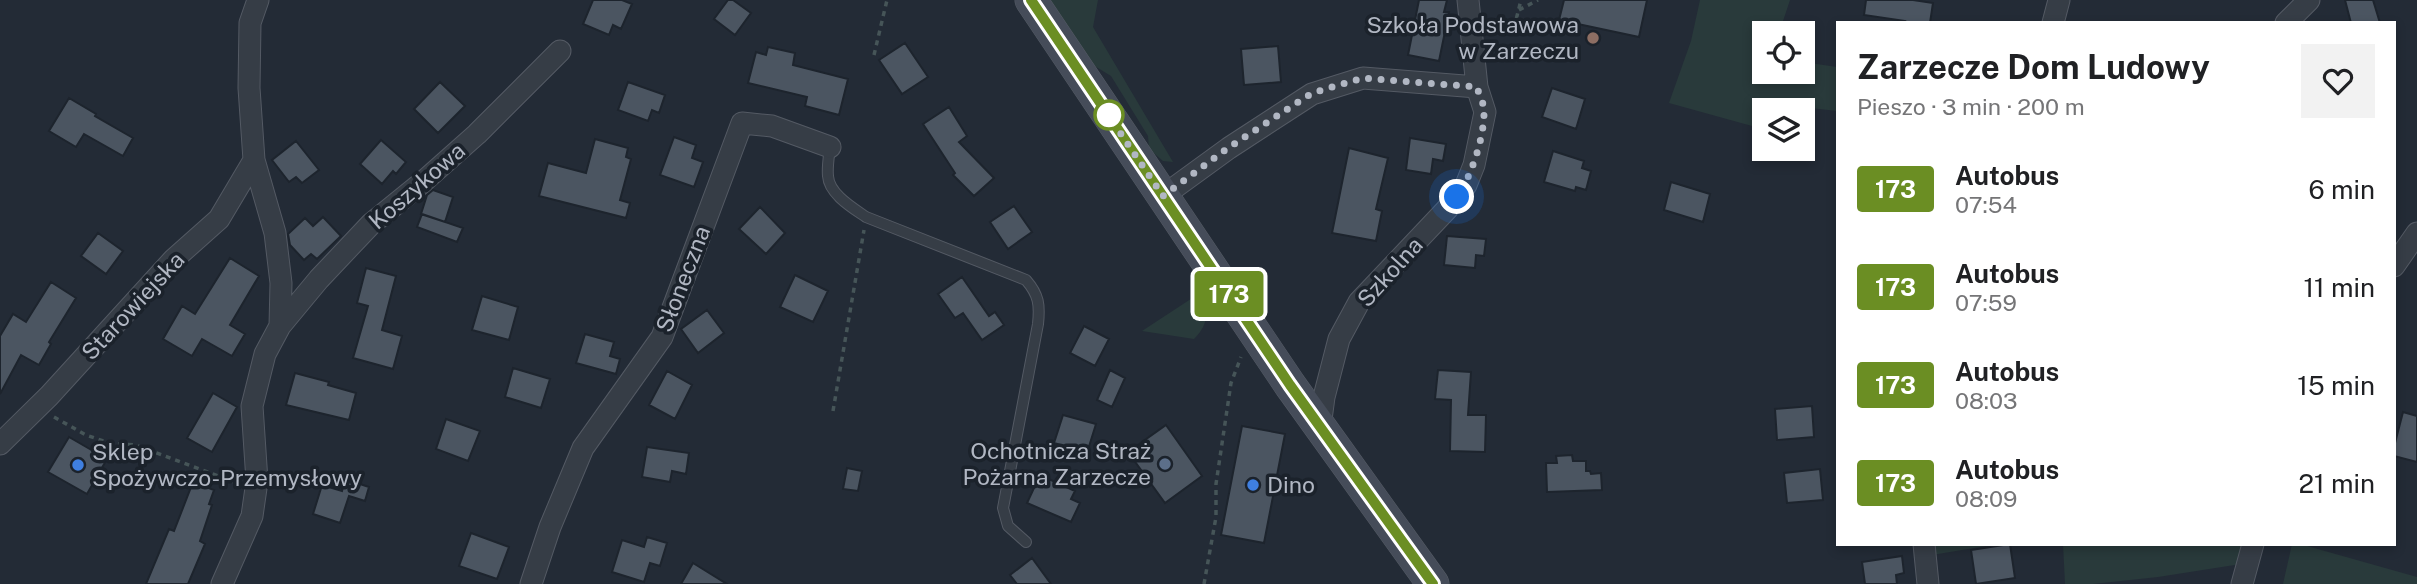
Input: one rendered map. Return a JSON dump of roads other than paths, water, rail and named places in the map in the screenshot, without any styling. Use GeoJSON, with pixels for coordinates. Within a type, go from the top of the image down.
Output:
{"type":"FeatureCollection","features":[{"type":"Feature","properties":{"kind":"street"},"geometry":{"type":"LineString","coordinates":[[222,584],[252,516],[256,490],[252,405],[265,355],[280,326],[281,283],[275,233],[254,160],[249,88],[250,23],[258,0]]}},
{"type":"Feature","properties":{"kind":"street"},"geometry":{"type":"LineString","coordinates":[[1031,0],[1252,329],[1433,584]]}},
{"type":"Feature","properties":{"kind":"street","name":"Szkolna"},"geometry":{"type":"LineString","coordinates":[[1320,427],[1324,397],[1339,339],[1359,302],[1448,208],[1466,185],[1474,165],[1485,112],[1477,87],[1468,0]]}},
{"type":"Feature","properties":{"kind":"street"},"geometry":{"type":"LineString","coordinates":[[2054,21],[2059,0]]}},
{"type":"Feature","properties":{"kind":"street"},"geometry":{"type":"LineString","coordinates":[[2288,21],[2309,0]]}},
{"type":"Feature","properties":{"kind":"street","name":"Koszykowa"},"geometry":{"type":"LineString","coordinates":[[280,326],[318,279],[371,224],[425,181],[477,134],[560,51]]}},
{"type":"Feature","properties":{"kind":"street"},"geometry":{"type":"LineString","coordinates":[[1163,196],[1228,148],[1312,93],[1363,78],[1477,87]]}},
{"type":"Feature","properties":{"kind":"street","name":"Słoneczna"},"geometry":{"type":"LineString","coordinates":[[531,584],[550,527],[583,448],[662,337],[742,123],[772,125],[830,147]]}},
{"type":"Feature","properties":{"kind":"street","name":"Starowiejska"},"geometry":{"type":"LineString","coordinates":[[0,443],[37,407],[174,259],[219,219],[254,160]]}},
{"type":"Feature","properties":{"kind":"street"},"geometry":{"type":"LineString","coordinates":[[2396,264],[2416,242]]}},
{"type":"Feature","properties":{"kind":"street"},"geometry":{"type":"LineString","coordinates":[[1924,546],[1928,584]]}},
{"type":"Feature","properties":{"kind":"street"},"geometry":{"type":"LineString","coordinates":[[2242,584],[2252,546]]}},
{"type":"Feature","properties":{"kind":"lane"},"geometry":{"type":"LineString","coordinates":[[830,147],[828,177],[831,187],[849,206],[866,217],[1026,280],[1035,290],[1040,303],[1038,324],[1003,508],[1008,526],[1026,542]]}},
{"type":"Feature","properties":{"kind":"place","name":"Szkoła Podstawowa w Zarzeczu"},"geometry":{"type":"Point","coordinates":[1593,38]}},
{"type":"Feature","properties":{"kind":"place","name":"Ochotnicza Straż Pożarna Zarzecze"},"geometry":{"type":"Point","coordinates":[1165,464]}},
{"type":"Feature","properties":{"kind":"place","name":"Sklep Spożywczo-Przemysłowy"},"geometry":{"type":"Point","coordinates":[78,465]}},
{"type":"Feature","properties":{"kind":"place","name":"Dino"},"geometry":{"type":"Point","coordinates":[1253,485]}}]}
